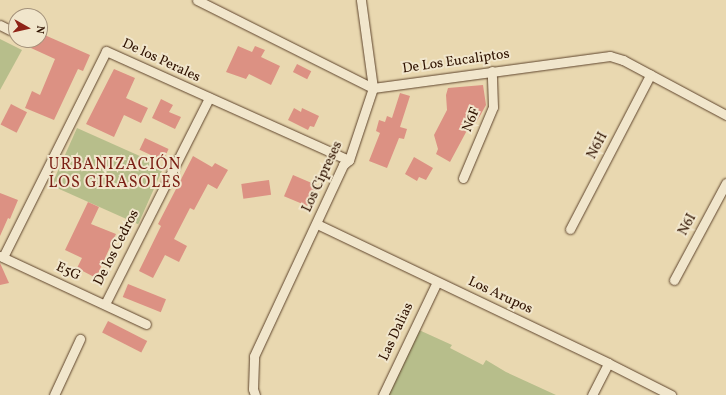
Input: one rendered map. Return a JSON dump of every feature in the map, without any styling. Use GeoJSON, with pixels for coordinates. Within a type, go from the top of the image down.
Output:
{"type":"FeatureCollection","features":[{"type":"Feature","properties":{"kind":"street"},"geometry":{"type":"LineString","coordinates":[[197,0],[373,88]]}},
{"type":"Feature","properties":{"kind":"street","name":"Los Cipreses"},"geometry":{"type":"LineString","coordinates":[[255,395],[254,356],[317,224],[343,165],[349,160],[373,88],[360,0]]}},
{"type":"Feature","properties":{"kind":"street","name":"De los Perales"},"geometry":{"type":"LineString","coordinates":[[1,257],[106,51],[349,160]]}},
{"type":"Feature","properties":{"kind":"street","name":"De Los Eucaliptos"},"geometry":{"type":"LineString","coordinates":[[373,88],[610,56],[616,57],[726,115]]}},
{"type":"Feature","properties":{"kind":"street","name":"N6F"},"geometry":{"type":"LineString","coordinates":[[463,178],[493,107],[492,71]]}},
{"type":"Feature","properties":{"kind":"street","name":"N6H"},"geometry":{"type":"LineString","coordinates":[[570,229],[650,75]]}},
{"type":"Feature","properties":{"kind":"street","name":"De los Cedros"},"geometry":{"type":"LineString","coordinates":[[105,304],[209,98]]}},
{"type":"Feature","properties":{"kind":"street","name":"N6I"},"geometry":{"type":"LineString","coordinates":[[674,280],[726,183]]}},
{"type":"Feature","properties":{"kind":"street","name":"Los Arupos"},"geometry":{"type":"LineString","coordinates":[[317,224],[608,363],[670,395]]}},
{"type":"Feature","properties":{"kind":"street","name":"E5G"},"geometry":{"type":"LineString","coordinates":[[1,257],[146,324]]}},
{"type":"Feature","properties":{"kind":"street","name":"Las Dalias"},"geometry":{"type":"LineString","coordinates":[[383,395],[437,282]]}},
{"type":"Feature","properties":{"kind":"street"},"geometry":{"type":"LineString","coordinates":[[54,395],[80,339]]}},
{"type":"Feature","properties":{"kind":"street"},"geometry":{"type":"LineString","coordinates":[[592,395],[608,363]]}},
{"type":"Feature","properties":{"kind":"green space"},"geometry":{"type":"Polygon","coordinates":[[[0,39],[8,43],[8,48],[18,48],[22,50],[0,90],[0,39]]]}},
{"type":"Feature","properties":{"kind":"green space"},"geometry":{"type":"Polygon","coordinates":[[[77,128],[164,167],[138,224],[51,186],[77,128]]]}},
{"type":"Feature","properties":{"kind":"green space"},"geometry":{"type":"Polygon","coordinates":[[[419,330],[452,345],[450,348],[483,365],[486,360],[506,372],[556,395],[387,395],[419,330]]]}},
{"type":"Feature","properties":{"kind":"building"},"geometry":{"type":"Polygon","coordinates":[[[48,37],[90,55],[83,71],[78,69],[54,120],[25,108],[32,91],[40,95],[55,59],[31,48],[48,48],[48,37]]]}},
{"type":"Feature","properties":{"kind":"building"},"geometry":{"type":"Polygon","coordinates":[[[238,46],[252,52],[255,46],[265,50],[261,57],[280,66],[271,85],[249,74],[246,79],[226,72],[238,46]]]}},
{"type":"Feature","properties":{"kind":"building"},"geometry":{"type":"Polygon","coordinates":[[[297,64],[311,71],[307,79],[293,72],[297,64]]]}},
{"type":"Feature","properties":{"kind":"building"},"geometry":{"type":"Polygon","coordinates":[[[114,69],[135,78],[126,98],[148,108],[141,123],[124,115],[114,137],[86,124],[114,69]]]}},
{"type":"Feature","properties":{"kind":"building"},"geometry":{"type":"Polygon","coordinates":[[[483,85],[486,105],[476,123],[472,121],[450,162],[436,154],[438,149],[434,135],[447,110],[446,95],[448,88],[483,85]]]}},
{"type":"Feature","properties":{"kind":"building"},"geometry":{"type":"Polygon","coordinates":[[[400,93],[410,96],[400,127],[407,129],[404,139],[399,138],[387,168],[369,161],[380,133],[376,131],[379,120],[385,122],[387,116],[392,118],[400,93]]]}},
{"type":"Feature","properties":{"kind":"building"},"geometry":{"type":"Polygon","coordinates":[[[161,99],[173,105],[169,112],[181,117],[175,129],[152,118],[161,99]]]}},
{"type":"Feature","properties":{"kind":"building"},"geometry":{"type":"Polygon","coordinates":[[[11,104],[27,112],[17,133],[1,124],[11,104]]]}},
{"type":"Feature","properties":{"kind":"building"},"geometry":{"type":"Polygon","coordinates":[[[294,108],[301,112],[302,108],[319,116],[314,127],[310,126],[308,130],[288,120],[294,108]]]}},
{"type":"Feature","properties":{"kind":"building"},"geometry":{"type":"Polygon","coordinates":[[[145,138],[169,149],[163,161],[140,150],[145,138]]]}},
{"type":"Feature","properties":{"kind":"building"},"geometry":{"type":"Polygon","coordinates":[[[193,156],[212,167],[215,163],[228,170],[217,189],[208,184],[194,210],[190,208],[174,239],[187,246],[179,262],[165,255],[153,278],[139,271],[161,226],[158,224],[193,156]]]}},
{"type":"Feature","properties":{"kind":"building"},"geometry":{"type":"Polygon","coordinates":[[[414,157],[433,168],[426,180],[419,177],[417,181],[405,174],[414,157]]]}},
{"type":"Feature","properties":{"kind":"building"},"geometry":{"type":"Polygon","coordinates":[[[293,175],[317,185],[308,206],[284,196],[293,175]]]}},
{"type":"Feature","properties":{"kind":"building"},"geometry":{"type":"Polygon","coordinates":[[[269,180],[271,195],[243,199],[241,184],[269,180]]]}},
{"type":"Feature","properties":{"kind":"building"},"geometry":{"type":"Polygon","coordinates":[[[0,193],[18,200],[10,219],[8,218],[0,236],[0,193]]]}},
{"type":"Feature","properties":{"kind":"building"},"geometry":{"type":"Polygon","coordinates":[[[88,202],[99,207],[91,224],[116,234],[96,278],[77,268],[82,258],[65,250],[88,202]]]}},
{"type":"Feature","properties":{"kind":"building"},"geometry":{"type":"Polygon","coordinates":[[[0,263],[9,283],[0,285],[0,263]]]}},
{"type":"Feature","properties":{"kind":"building"},"geometry":{"type":"Polygon","coordinates":[[[128,284],[166,299],[161,312],[123,297],[128,284]]]}},
{"type":"Feature","properties":{"kind":"building"},"geometry":{"type":"Polygon","coordinates":[[[108,321],[147,341],[141,353],[102,333],[108,321]]]}},
{"type":"Feature","properties":{"kind":"district","name":"URBANIZACIÓN LOS GIRASOLES"},"geometry":{"type":"Point","coordinates":[115,174]}}]}
